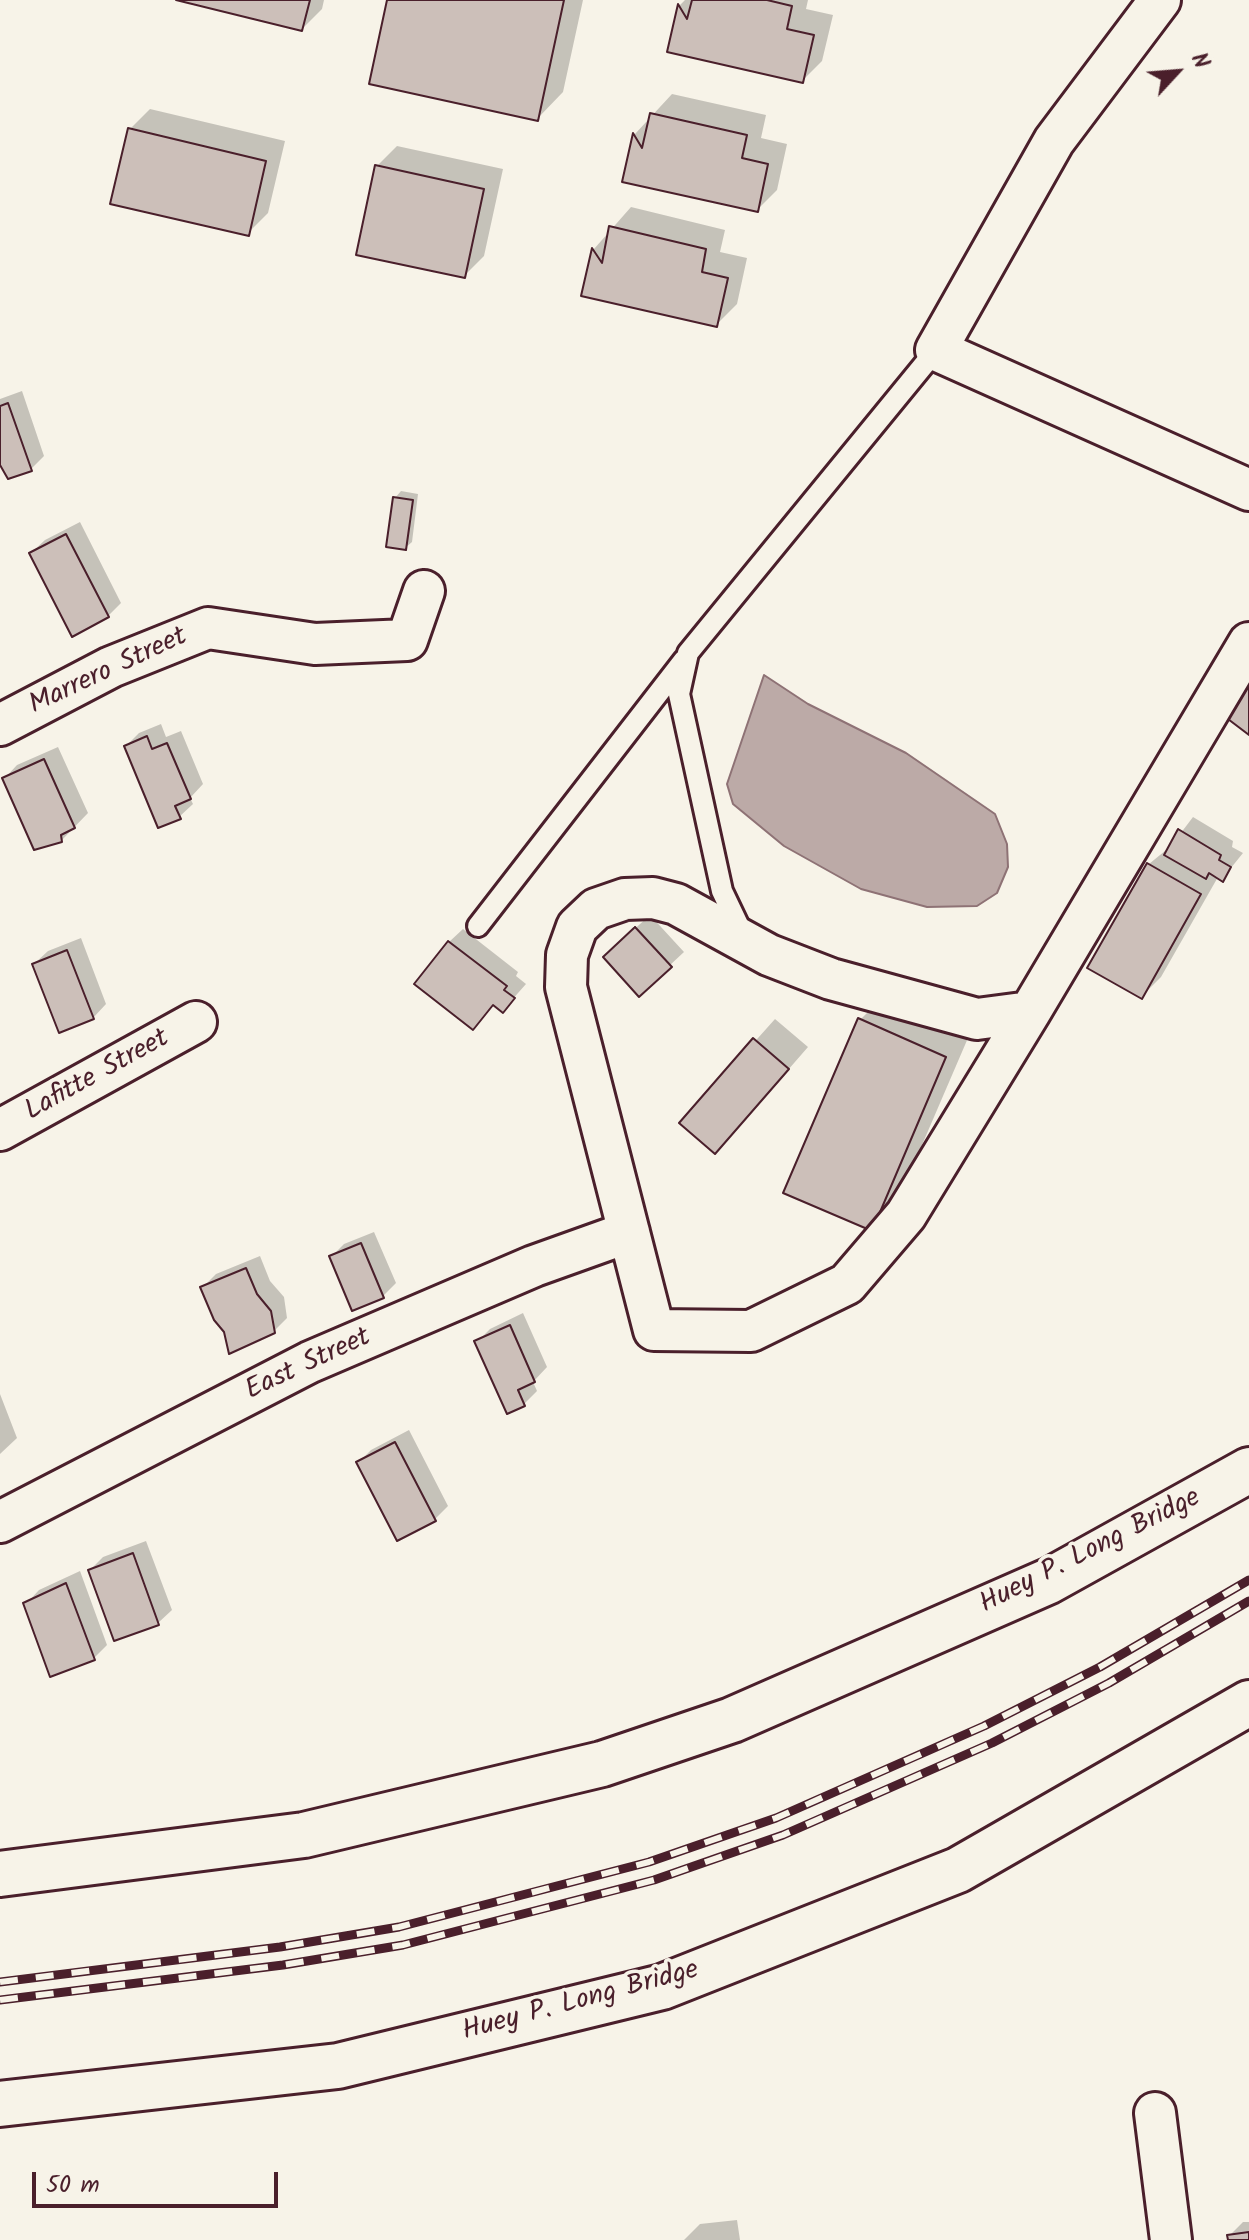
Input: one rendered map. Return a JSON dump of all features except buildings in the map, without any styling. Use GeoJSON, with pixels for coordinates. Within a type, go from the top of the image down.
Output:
{"type":"FeatureCollection","features":[{"type":"Feature","properties":{"kind":"highway","name":"Huey P. Long Bridge"},"geometry":{"type":"LineString","coordinates":[[3,1873],[304,1835],[602,1764],[732,1720],[1049,1581],[1249,1470]]}},
{"type":"Feature","properties":{"kind":"highway","name":"Huey P. Long Bridge"},"geometry":{"type":"LineString","coordinates":[[0,2104],[338,2066],[662,1987],[958,1870],[1249,1703]]}},
{"type":"Feature","properties":{"kind":"street"},"geometry":{"type":"LineString","coordinates":[[1160,0],[1054,141],[936,350],[1249,490]]}},
{"type":"Feature","properties":{"kind":"street","name":"Marrero Street"},"geometry":{"type":"LineString","coordinates":[[0,725],[111,667],[208,628],[315,644],[407,640],[424,591]]}},
{"type":"Feature","properties":{"kind":"street"},"geometry":{"type":"LineString","coordinates":[[1030,1012],[977,1019],[831,979],[746,943],[676,904],[653,898],[625,899],[596,909],[577,927],[567,955],[566,987],[654,1330],[751,1331],[847,1284],[906,1215],[1030,1012],[1249,643]]}},
{"type":"Feature","properties":{"kind":"street","name":"Lafitte Street"},"geometry":{"type":"LineString","coordinates":[[0,1130],[196,1022]]}},
{"type":"Feature","properties":{"kind":"street","name":"East Street"},"geometry":{"type":"LineString","coordinates":[[0,1522],[310,1362],[534,1266],[629,1232]]}},
{"type":"Feature","properties":{"kind":"street"},"geometry":{"type":"LineString","coordinates":[[1155,2113],[1171,2240]]}},
{"type":"Feature","properties":{"kind":"lane"},"geometry":{"type":"LineString","coordinates":[[478,926],[688,653],[936,350]]}},
{"type":"Feature","properties":{"kind":"lane"},"geometry":{"type":"LineString","coordinates":[[688,653],[679,694],[722,891],[746,943]]}},
{"type":"Feature","properties":{"kind":"shaded area"},"geometry":{"type":"Polygon","coordinates":[[[764,675],[808,704],[906,753],[995,814],[1007,844],[1008,867],[997,893],[977,906],[927,907],[861,889],[784,846],[733,804],[727,784],[764,675]]]}},
{"type":"Feature","properties":{"kind":"railway"},"geometry":{"type":"LineString","coordinates":[[0,1982],[280,1947],[399,1927],[649,1862],[776,1818],[984,1726],[1100,1667],[1249,1580]]}},
{"type":"Feature","properties":{"kind":"railway"},"geometry":{"type":"LineString","coordinates":[[0,2000],[283,1965],[403,1945],[654,1880],[783,1835],[992,1743],[1109,1683],[1249,1601]]}}]}
